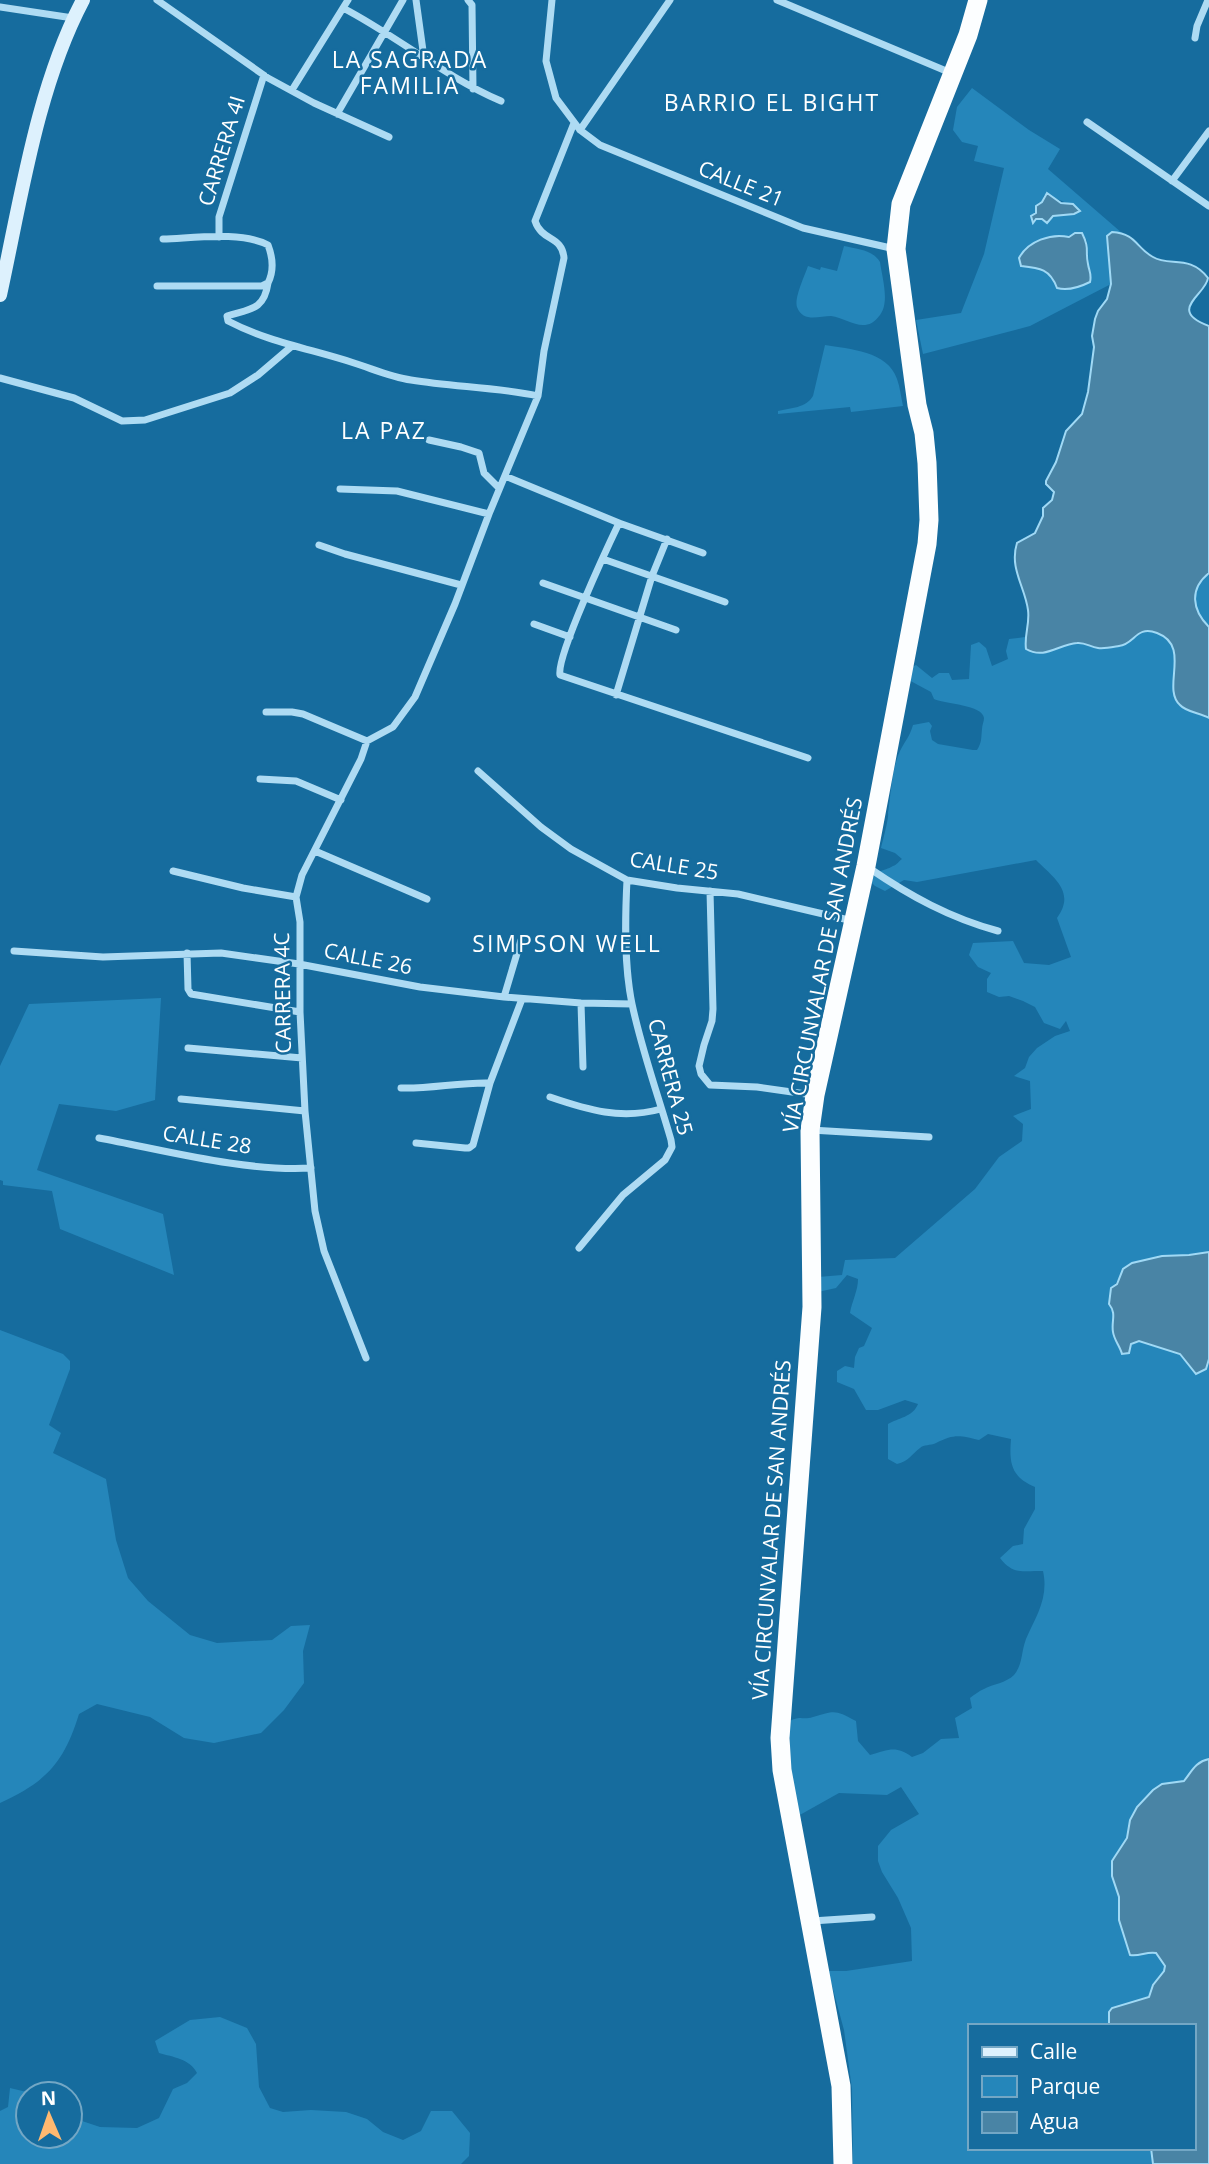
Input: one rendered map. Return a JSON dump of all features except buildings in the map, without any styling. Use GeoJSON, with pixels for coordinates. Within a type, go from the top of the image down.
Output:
{"type":"FeatureCollection","features":[{"type":"Feature","properties":{"kind":"highway","name":"VÍA CIRCUNVALAR DE SAN ANDRÉS"},"geometry":{"type":"LineString","coordinates":[[843,2164],[841,2087],[782,1770],[780,1738],[812,1307],[810,1130],[866,866],[927,544],[929,489],[924,433],[916,405],[896,249],[901,204],[968,35],[978,0]]}},
{"type":"Feature","properties":{"kind":"main road"},"geometry":{"type":"LineString","coordinates":[[0,295],[41,111],[57,60],[83,0]]}},
{"type":"Feature","properties":{"kind":"street"},"geometry":{"type":"LineString","coordinates":[[157,0],[264,75],[389,137]]}},
{"type":"Feature","properties":{"kind":"street"},"geometry":{"type":"LineString","coordinates":[[292,90],[348,0]]}},
{"type":"Feature","properties":{"kind":"street"},"geometry":{"type":"LineString","coordinates":[[338,114],[403,0]]}},
{"type":"Feature","properties":{"kind":"street"},"geometry":{"type":"LineString","coordinates":[[416,0],[424,58]]}},
{"type":"Feature","properties":{"kind":"street"},"geometry":{"type":"LineString","coordinates":[[468,0],[472,5],[473,89]]}},
{"type":"Feature","properties":{"kind":"street","name":"CALLE 21"},"geometry":{"type":"LineString","coordinates":[[552,0],[546,61],[556,98],[580,130],[600,145],[803,228],[896,249]]}},
{"type":"Feature","properties":{"kind":"street"},"geometry":{"type":"LineString","coordinates":[[580,130],[670,0]]}},
{"type":"Feature","properties":{"kind":"street"},"geometry":{"type":"LineString","coordinates":[[777,0],[953,74]]}},
{"type":"Feature","properties":{"kind":"street"},"geometry":{"type":"LineString","coordinates":[[1195,38],[1208,0]]}},
{"type":"Feature","properties":{"kind":"street"},"geometry":{"type":"LineString","coordinates":[[0,8],[74,18]]}},
{"type":"Feature","properties":{"kind":"street"},"geometry":{"type":"LineString","coordinates":[[342,8],[473,89],[501,101]]}},
{"type":"Feature","properties":{"kind":"street","name":"CARRERA 4I"},"geometry":{"type":"LineString","coordinates":[[219,237],[219,217],[264,75]]}},
{"type":"Feature","properties":{"kind":"street"},"geometry":{"type":"LineString","coordinates":[[1087,122],[1209,206]]}},
{"type":"Feature","properties":{"kind":"street"},"geometry":{"type":"LineString","coordinates":[[266,712],[303,714],[367,741],[393,727],[415,697],[538,396],[544,351],[564,258],[560,244],[541,233],[534,221],[574,123]]}},
{"type":"Feature","properties":{"kind":"street"},"geometry":{"type":"LineString","coordinates":[[1172,181],[1209,131]]}},
{"type":"Feature","properties":{"kind":"street"},"geometry":{"type":"LineString","coordinates":[[163,239],[219,237],[259,240],[268,245],[272,255],[272,274],[262,301],[247,312],[228,316],[228,321],[255,334],[411,380],[538,396]]}},
{"type":"Feature","properties":{"kind":"street"},"geometry":{"type":"LineString","coordinates":[[157,286],[261,286],[268,283]]}},
{"type":"Feature","properties":{"kind":"street"},"geometry":{"type":"LineString","coordinates":[[0,378],[74,398],[122,421],[145,421],[230,393],[258,375],[292,346]]}},
{"type":"Feature","properties":{"kind":"street"},"geometry":{"type":"LineString","coordinates":[[429,440],[479,453],[484,473],[499,488]]}},
{"type":"Feature","properties":{"kind":"street"},"geometry":{"type":"LineString","coordinates":[[505,476],[619,523],[703,553]]}},
{"type":"Feature","properties":{"kind":"street"},"geometry":{"type":"LineString","coordinates":[[340,489],[397,491],[489,514]]}},
{"type":"Feature","properties":{"kind":"street"},"geometry":{"type":"LineString","coordinates":[[619,523],[570,636],[558,673],[616,695],[808,758]]}},
{"type":"Feature","properties":{"kind":"street"},"geometry":{"type":"LineString","coordinates":[[616,695],[652,576],[667,539]]}},
{"type":"Feature","properties":{"kind":"street"},"geometry":{"type":"LineString","coordinates":[[319,545],[461,585]]}},
{"type":"Feature","properties":{"kind":"street"},"geometry":{"type":"LineString","coordinates":[[603,559],[726,602]]}},
{"type":"Feature","properties":{"kind":"street"},"geometry":{"type":"LineString","coordinates":[[543,583],[676,630]]}},
{"type":"Feature","properties":{"kind":"street"},"geometry":{"type":"LineString","coordinates":[[534,624],[570,636]]}},
{"type":"Feature","properties":{"kind":"street","name":"CARRERA 4C"},"geometry":{"type":"LineString","coordinates":[[366,1358],[324,1251],[315,1211],[304,1111],[300,922],[296,897],[299,883],[361,760],[367,741]]}},
{"type":"Feature","properties":{"kind":"street","name":"CALLE 25"},"geometry":{"type":"LineString","coordinates":[[478,771],[541,827],[587,858],[627,880],[765,899],[854,921]]}},
{"type":"Feature","properties":{"kind":"street"},"geometry":{"type":"LineString","coordinates":[[260,779],[296,780],[341,800]]}},
{"type":"Feature","properties":{"kind":"street"},"geometry":{"type":"LineString","coordinates":[[315,851],[427,899]]}},
{"type":"Feature","properties":{"kind":"street"},"geometry":{"type":"LineString","coordinates":[[866,866],[890,883],[950,916],[998,930]]}},
{"type":"Feature","properties":{"kind":"street"},"geometry":{"type":"LineString","coordinates":[[173,871],[243,888],[296,897]]}},
{"type":"Feature","properties":{"kind":"street","name":"CARRERA 25"},"geometry":{"type":"LineString","coordinates":[[579,1248],[623,1195],[665,1160],[672,1147],[632,1003],[625,922],[627,880]]}},
{"type":"Feature","properties":{"kind":"street"},"geometry":{"type":"LineString","coordinates":[[709,891],[713,1009],[709,1032],[699,1059],[701,1074],[709,1085],[757,1087],[816,1095]]}},
{"type":"Feature","properties":{"kind":"street"},"geometry":{"type":"LineString","coordinates":[[504,997],[521,940]]}},
{"type":"Feature","properties":{"kind":"street","name":"CALLE 26"},"geometry":{"type":"LineString","coordinates":[[13,951],[103,957],[221,953],[299,964],[420,987],[522,999],[632,1003]]}},
{"type":"Feature","properties":{"kind":"street"},"geometry":{"type":"LineString","coordinates":[[187,953],[188,989],[191,994],[300,1012]]}},
{"type":"Feature","properties":{"kind":"street"},"geometry":{"type":"LineString","coordinates":[[416,1143],[464,1149],[471,1147],[522,999]]}},
{"type":"Feature","properties":{"kind":"street"},"geometry":{"type":"LineString","coordinates":[[581,1003],[583,1067]]}},
{"type":"Feature","properties":{"kind":"street"},"geometry":{"type":"LineString","coordinates":[[188,1048],[302,1058]]}},
{"type":"Feature","properties":{"kind":"street"},"geometry":{"type":"LineString","coordinates":[[401,1088],[426,1089],[464,1083],[491,1083]]}},
{"type":"Feature","properties":{"kind":"street"},"geometry":{"type":"LineString","coordinates":[[550,1097],[601,1113],[642,1114],[661,1109]]}},
{"type":"Feature","properties":{"kind":"street"},"geometry":{"type":"LineString","coordinates":[[181,1099],[304,1111]]}},
{"type":"Feature","properties":{"kind":"street"},"geometry":{"type":"LineString","coordinates":[[810,1130],[929,1137]]}},
{"type":"Feature","properties":{"kind":"street","name":"CALLE 28"},"geometry":{"type":"LineString","coordinates":[[99,1138],[230,1163],[274,1168],[311,1168]]}},
{"type":"Feature","properties":{"kind":"street"},"geometry":{"type":"LineString","coordinates":[[811,1922],[872,1917]]}},
{"type":"Feature","properties":{"kind":"green space"},"geometry":{"type":"Polygon","coordinates":[[[972,88],[1060,149],[1048,169],[1122,233],[1112,232],[1107,236],[1111,284],[1030,326],[923,354],[916,320],[961,313],[984,254],[1004,168],[974,161],[978,146],[962,142],[953,130],[957,107],[972,88]],[[1044,195],[1042,202],[1038,203],[1036,219],[1047,223],[1056,216],[1074,214],[1078,208],[1056,199],[1044,195]],[[1079,232],[1045,238],[1033,248],[1021,266],[1043,271],[1051,277],[1057,288],[1074,288],[1090,282],[1087,241],[1079,232]]]}},
{"type":"Feature","properties":{"kind":"green space"},"geometry":{"type":"Polygon","coordinates":[[[844,246],[869,252],[880,262],[884,289],[883,310],[868,324],[856,324],[831,316],[807,317],[797,307],[798,292],[808,266],[837,271],[844,246]]]}},
{"type":"Feature","properties":{"kind":"green space"},"geometry":{"type":"Polygon","coordinates":[[[825,345],[867,353],[885,362],[897,379],[903,406],[851,412],[850,407],[778,414],[778,411],[802,405],[813,396],[825,345]]]}},
{"type":"Feature","properties":{"kind":"green space"},"geometry":{"type":"Polygon","coordinates":[[[1209,573],[1209,627],[1199,614],[1195,600],[1198,586],[1209,573]]]}},
{"type":"Feature","properties":{"kind":"green space"},"geometry":{"type":"Polygon","coordinates":[[[1145,631],[1160,634],[1169,640],[1174,650],[1174,686],[1179,705],[1209,718],[1209,1252],[1131,1263],[1111,1288],[1109,1304],[1120,1345],[1138,1341],[1154,1345],[1180,1354],[1186,1362],[1206,1369],[1209,1359],[1209,1759],[1203,1761],[1184,1781],[1171,1782],[1153,1790],[1137,1807],[1130,1820],[1127,1838],[1112,1861],[1112,1876],[1119,1897],[1119,1920],[1130,1955],[1156,1953],[1165,1965],[1163,1974],[1149,1997],[1109,2024],[968,2024],[968,2150],[1151,2150],[1153,2164],[853,2164],[852,2089],[844,2030],[828,1971],[846,1971],[912,1961],[911,1928],[898,1898],[882,1872],[878,1861],[878,1846],[891,1830],[919,1814],[901,1787],[887,1795],[839,1793],[798,1816],[786,1723],[798,1718],[839,1713],[856,1721],[858,1741],[870,1755],[896,1750],[912,1757],[923,1753],[941,1739],[959,1738],[955,1718],[972,1708],[970,1698],[1007,1680],[1017,1671],[1026,1639],[1043,1598],[1044,1581],[1043,1571],[1014,1570],[1000,1558],[1013,1546],[1023,1544],[1024,1529],[1035,1509],[1035,1487],[1021,1479],[1013,1468],[1011,1439],[988,1434],[979,1440],[952,1437],[922,1447],[901,1463],[897,1464],[888,1459],[888,1424],[909,1414],[918,1404],[905,1400],[878,1410],[866,1410],[854,1389],[837,1382],[837,1371],[845,1366],[854,1368],[859,1348],[864,1346],[872,1328],[850,1313],[858,1279],[847,1275],[836,1288],[818,1292],[818,1277],[842,1275],[845,1260],[895,1258],[975,1189],[999,1157],[1022,1141],[1023,1124],[1013,1116],[1031,1109],[1030,1081],[1014,1076],[1025,1068],[1029,1057],[1037,1048],[1055,1036],[1070,1031],[1066,1021],[1060,1029],[1044,1023],[1035,1007],[1009,996],[999,997],[987,992],[987,979],[991,973],[978,967],[969,955],[973,943],[1013,941],[1024,963],[1049,965],[1071,957],[1057,918],[1062,909],[1063,893],[1056,879],[1036,860],[917,882],[904,880],[885,891],[870,881],[877,873],[902,859],[881,848],[895,765],[913,725],[929,722],[932,726],[932,740],[938,744],[977,750],[981,740],[984,718],[982,714],[971,708],[934,699],[931,692],[905,678],[910,668],[916,665],[932,678],[939,673],[949,673],[952,680],[969,679],[971,645],[979,642],[986,648],[992,666],[1008,659],[1006,651],[1009,639],[1025,637],[1026,649],[1042,652],[1079,643],[1105,647],[1122,646],[1145,631]]]}},
{"type":"Feature","properties":{"kind":"green space"},"geometry":{"type":"Polygon","coordinates":[[[161,998],[155,1100],[116,1111],[59,1104],[37,1170],[163,1214],[174,1275],[60,1229],[52,1191],[3,1185],[0,1180],[0,1066],[29,1004],[161,998]]]}},
{"type":"Feature","properties":{"kind":"green space"},"geometry":{"type":"Polygon","coordinates":[[[0,1330],[63,1354],[70,1361],[70,1369],[49,1425],[61,1433],[53,1453],[106,1479],[116,1540],[128,1578],[148,1601],[190,1635],[217,1643],[272,1640],[291,1626],[310,1625],[303,1651],[304,1683],[284,1710],[261,1733],[214,1743],[184,1738],[150,1717],[97,1704],[79,1714],[67,1746],[51,1769],[30,1787],[0,1803],[0,1330]]]}},
{"type":"Feature","properties":{"kind":"green space"},"geometry":{"type":"Polygon","coordinates":[[[220,2017],[247,2028],[256,2044],[259,2087],[270,2108],[283,2112],[346,2112],[367,2119],[383,2132],[403,2140],[421,2131],[431,2111],[452,2111],[470,2133],[469,2156],[461,2164],[0,2164],[0,2111],[8,2107],[10,2088],[14,2089],[14,2150],[84,2150],[84,2122],[100,2127],[137,2128],[159,2118],[173,2089],[187,2083],[197,2073],[186,2062],[159,2053],[155,2041],[190,2020],[220,2017]]]}},
{"type":"Feature","properties":{"kind":"water"},"geometry":{"type":"Polygon","coordinates":[[[1047,193],[1061,203],[1073,204],[1080,211],[1053,216],[1047,223],[1036,219],[1033,223],[1031,216],[1036,213],[1036,206],[1047,193]]]}},
{"type":"Feature","properties":{"kind":"water"},"geometry":{"type":"Polygon","coordinates":[[[1112,232],[1126,235],[1159,260],[1187,263],[1208,278],[1189,308],[1190,314],[1209,326],[1209,573],[1198,586],[1195,600],[1199,614],[1209,627],[1209,718],[1189,711],[1175,698],[1173,647],[1157,633],[1144,631],[1124,645],[1108,648],[1080,643],[1039,653],[1026,649],[1028,610],[1016,569],[1015,552],[1017,543],[1035,533],[1043,516],[1043,508],[1052,500],[1054,492],[1046,481],[1056,462],[1066,431],[1082,414],[1088,392],[1095,319],[1107,299],[1111,284],[1107,236],[1112,232]]]}},
{"type":"Feature","properties":{"kind":"water"},"geometry":{"type":"Polygon","coordinates":[[[1082,233],[1086,243],[1090,282],[1074,288],[1057,288],[1048,273],[1021,266],[1019,258],[1034,243],[1048,237],[1069,237],[1082,233]]]}},
{"type":"Feature","properties":{"kind":"water"},"geometry":{"type":"Polygon","coordinates":[[[1209,1252],[1209,1359],[1206,1369],[1196,1374],[1180,1354],[1139,1341],[1131,1344],[1129,1353],[1122,1354],[1114,1335],[1113,1314],[1109,1304],[1111,1288],[1117,1284],[1123,1269],[1132,1263],[1162,1256],[1209,1252]]]}},
{"type":"Feature","properties":{"kind":"water"},"geometry":{"type":"Polygon","coordinates":[[[1209,1759],[1209,2164],[1153,2164],[1151,2150],[1195,2150],[1195,2024],[1109,2024],[1109,2012],[1112,2008],[1149,1997],[1165,1966],[1156,1953],[1130,1955],[1119,1920],[1119,1897],[1112,1876],[1112,1861],[1127,1838],[1130,1820],[1137,1807],[1162,1784],[1184,1781],[1204,1760],[1209,1759]]]}},
{"type":"Feature","properties":{"kind":"district","name":"LA SAGRADA FAMILIA"},"geometry":{"type":"Point","coordinates":[410,73]}},
{"type":"Feature","properties":{"kind":"district","name":"BARRIO EL BIGHT"},"geometry":{"type":"Point","coordinates":[772,103]}},
{"type":"Feature","properties":{"kind":"district","name":"LA PAZ"},"geometry":{"type":"Point","coordinates":[384,431]}},
{"type":"Feature","properties":{"kind":"district","name":"SIMPSON WELL"},"geometry":{"type":"Point","coordinates":[567,944]}}]}
